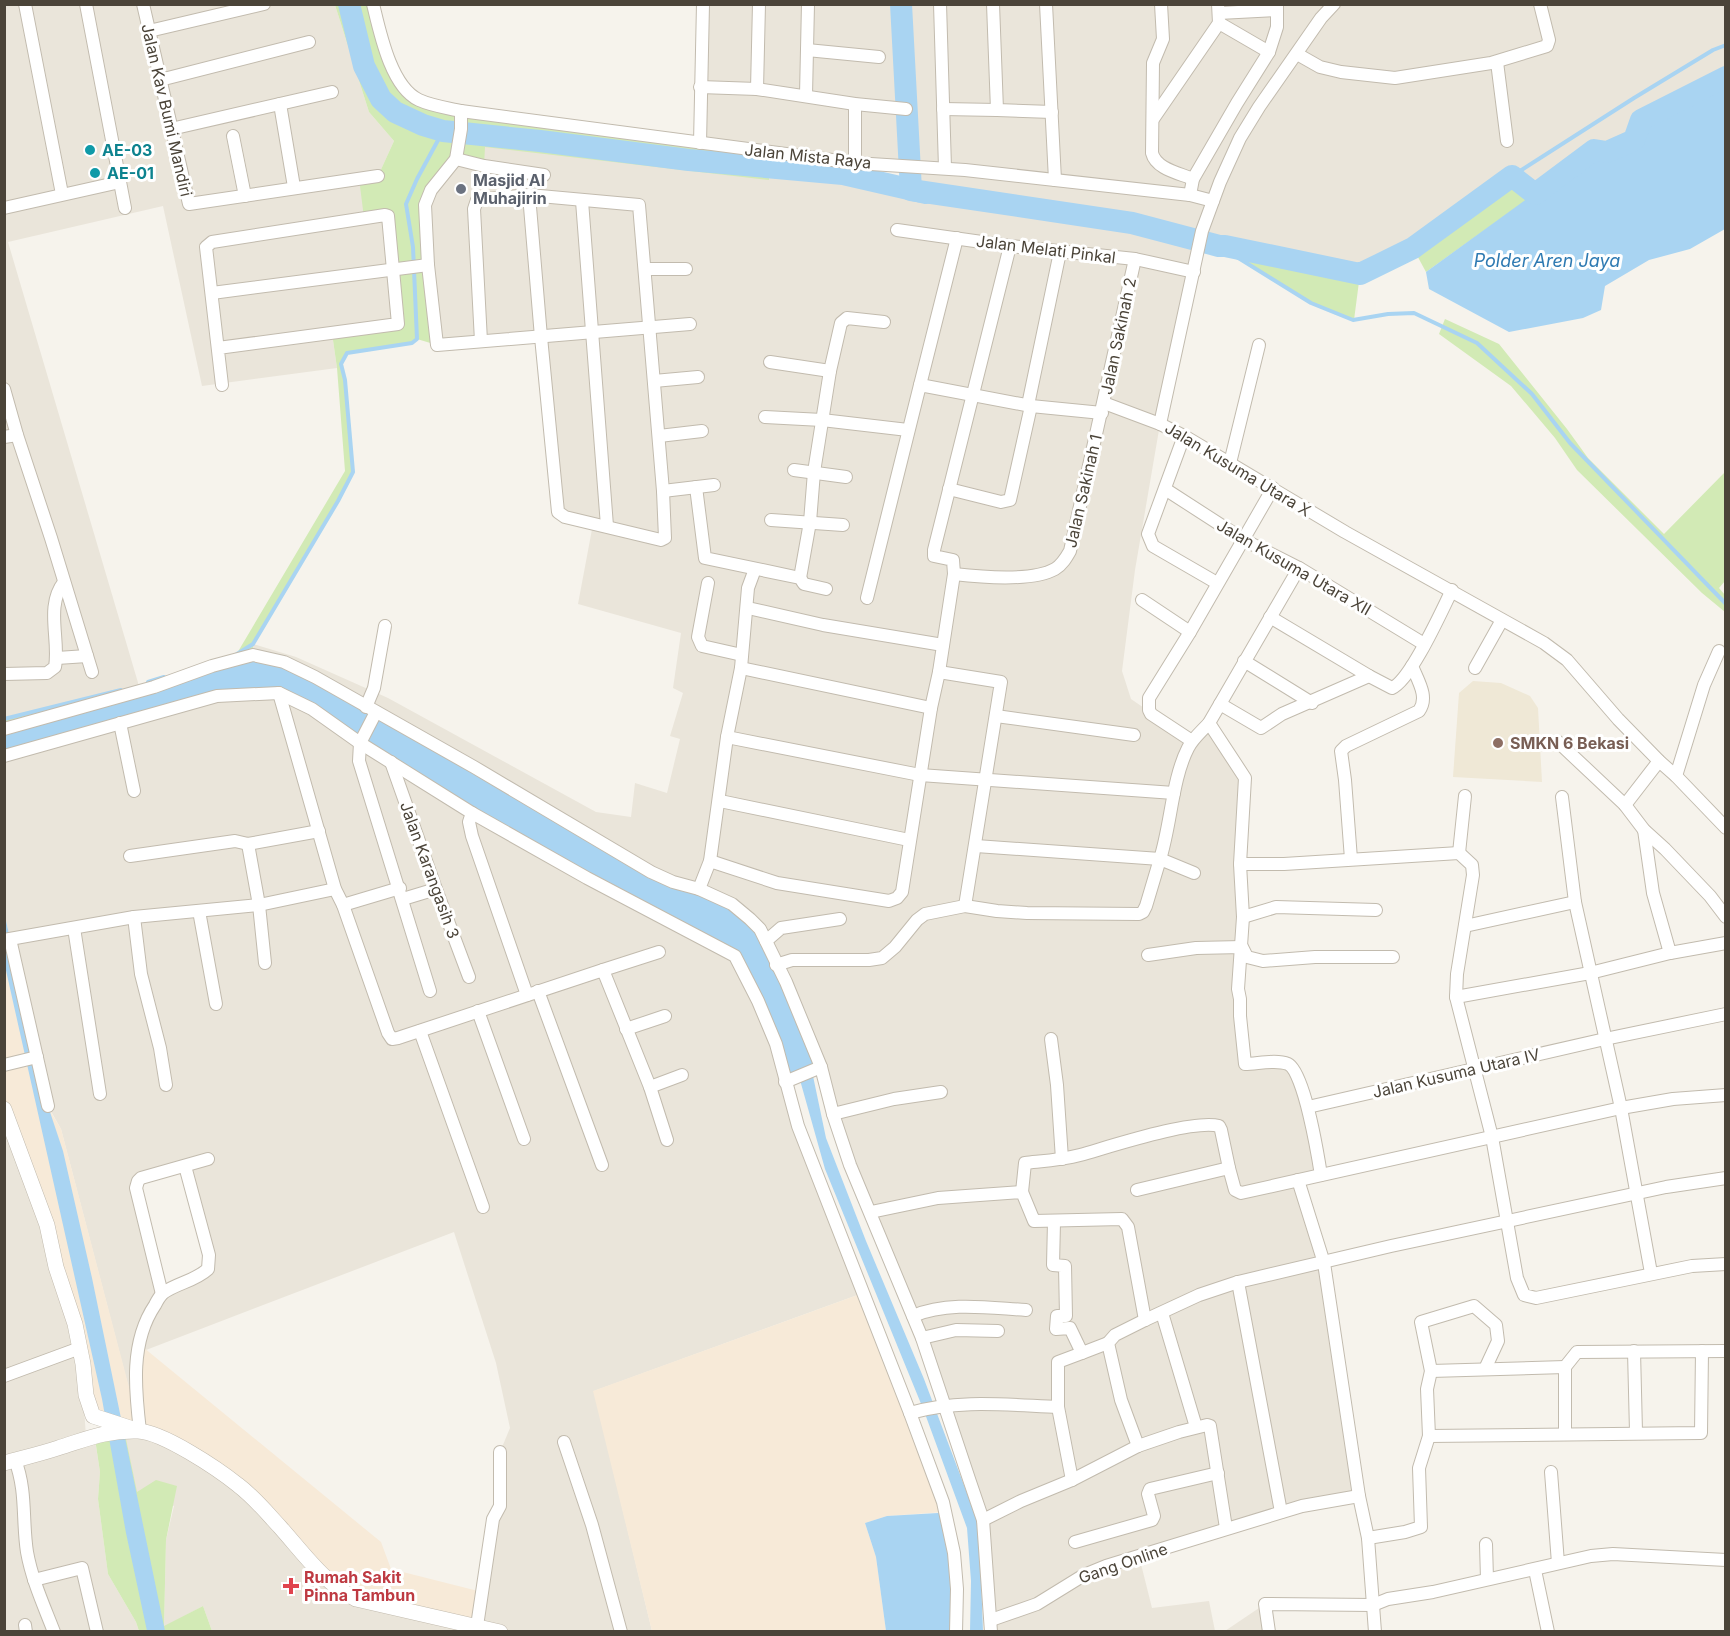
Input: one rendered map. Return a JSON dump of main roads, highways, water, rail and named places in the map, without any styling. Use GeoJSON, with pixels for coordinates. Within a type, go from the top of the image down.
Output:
{"type":"FeatureCollection","features":[{"type":"Feature","properties":{"kind":"water","name":"Polder Aren Jaya"},"geometry":{"type":"Polygon","coordinates":[[[1725,77],[1725,229],[1690,249],[1649,260],[1605,286],[1601,310],[1583,318],[1509,332],[1429,289],[1426,272],[1594,150],[1607,152],[1634,140],[1641,120],[1725,77]]]}},
{"type":"Feature","properties":{"kind":"water"},"geometry":{"type":"Polygon","coordinates":[[[252,655],[284,662],[611,850],[750,919],[821,1067],[785,1082],[735,956],[572,869],[312,709],[252,693],[5,756],[5,729],[252,655]]]}},
{"type":"Feature","properties":{"kind":"water"},"geometry":{"type":"Polygon","coordinates":[[[4,912],[48,1106],[63,1151],[92,1278],[165,1631],[147,1631],[126,1533],[102,1399],[5,966],[4,912]]]}},
{"type":"Feature","properties":{"kind":"water"},"geometry":{"type":"Polygon","coordinates":[[[813,1076],[826,1138],[924,1379],[979,1525],[983,1631],[970,1631],[971,1581],[967,1528],[924,1411],[825,1169],[800,1080],[813,1076]]]}},
{"type":"Feature","properties":{"kind":"water"},"geometry":{"type":"Polygon","coordinates":[[[944,1509],[956,1631],[886,1631],[876,1557],[865,1523],[887,1516],[938,1513],[943,1512],[944,1509]]]}},
{"type":"Feature","properties":{"kind":"waterway"},"geometry":{"type":"LineString","coordinates":[[349,4],[364,66],[381,99],[395,112],[423,125],[443,131],[689,160],[843,174],[926,193]]}},
{"type":"Feature","properties":{"kind":"waterway"},"geometry":{"type":"LineString","coordinates":[[901,4],[911,190],[1132,223],[1219,246],[1360,274],[1413,248],[1512,176],[1535,194],[1594,150],[1607,152],[1634,140],[1641,120],[1726,77]]}},
{"type":"Feature","properties":{"kind":"waterway"},"geometry":{"type":"LineString","coordinates":[[1726,45],[1713,50],[1634,98],[1512,176],[1413,248],[1360,274],[1219,246],[1311,303],[1353,320],[1388,314],[1414,313],[1477,343],[1532,394],[1570,443],[1726,604]]}},
{"type":"Feature","properties":{"kind":"waterway"},"geometry":{"type":"LineString","coordinates":[[237,654],[253,644],[353,472],[345,380],[341,364],[347,353],[412,343],[417,339],[413,247],[406,204],[443,131]]}},
{"type":"Feature","properties":{"kind":"waterway"},"geometry":{"type":"LineString","coordinates":[[148,682],[164,677]]}},
{"type":"Feature","properties":{"kind":"waterway"},"geometry":{"type":"LineString","coordinates":[[4,719],[121,690]]}},
{"type":"Feature","properties":{"kind":"place","name":"AE-03"},"geometry":{"type":"Point","coordinates":[90,150]}},
{"type":"Feature","properties":{"kind":"place","name":"AE-01"},"geometry":{"type":"Point","coordinates":[95,173]}},
{"type":"Feature","properties":{"kind":"place","name":"Masjid Al Muhajirin"},"geometry":{"type":"Point","coordinates":[461,189]}},
{"type":"Feature","properties":{"kind":"place","name":"SMKN 6 Bekasi"},"geometry":{"type":"Point","coordinates":[1498,743]}},
{"type":"Feature","properties":{"kind":"place","name":"Rumah Sakit Pinna Tambun"},"geometry":{"type":"Point","coordinates":[291,1586]}}]}
